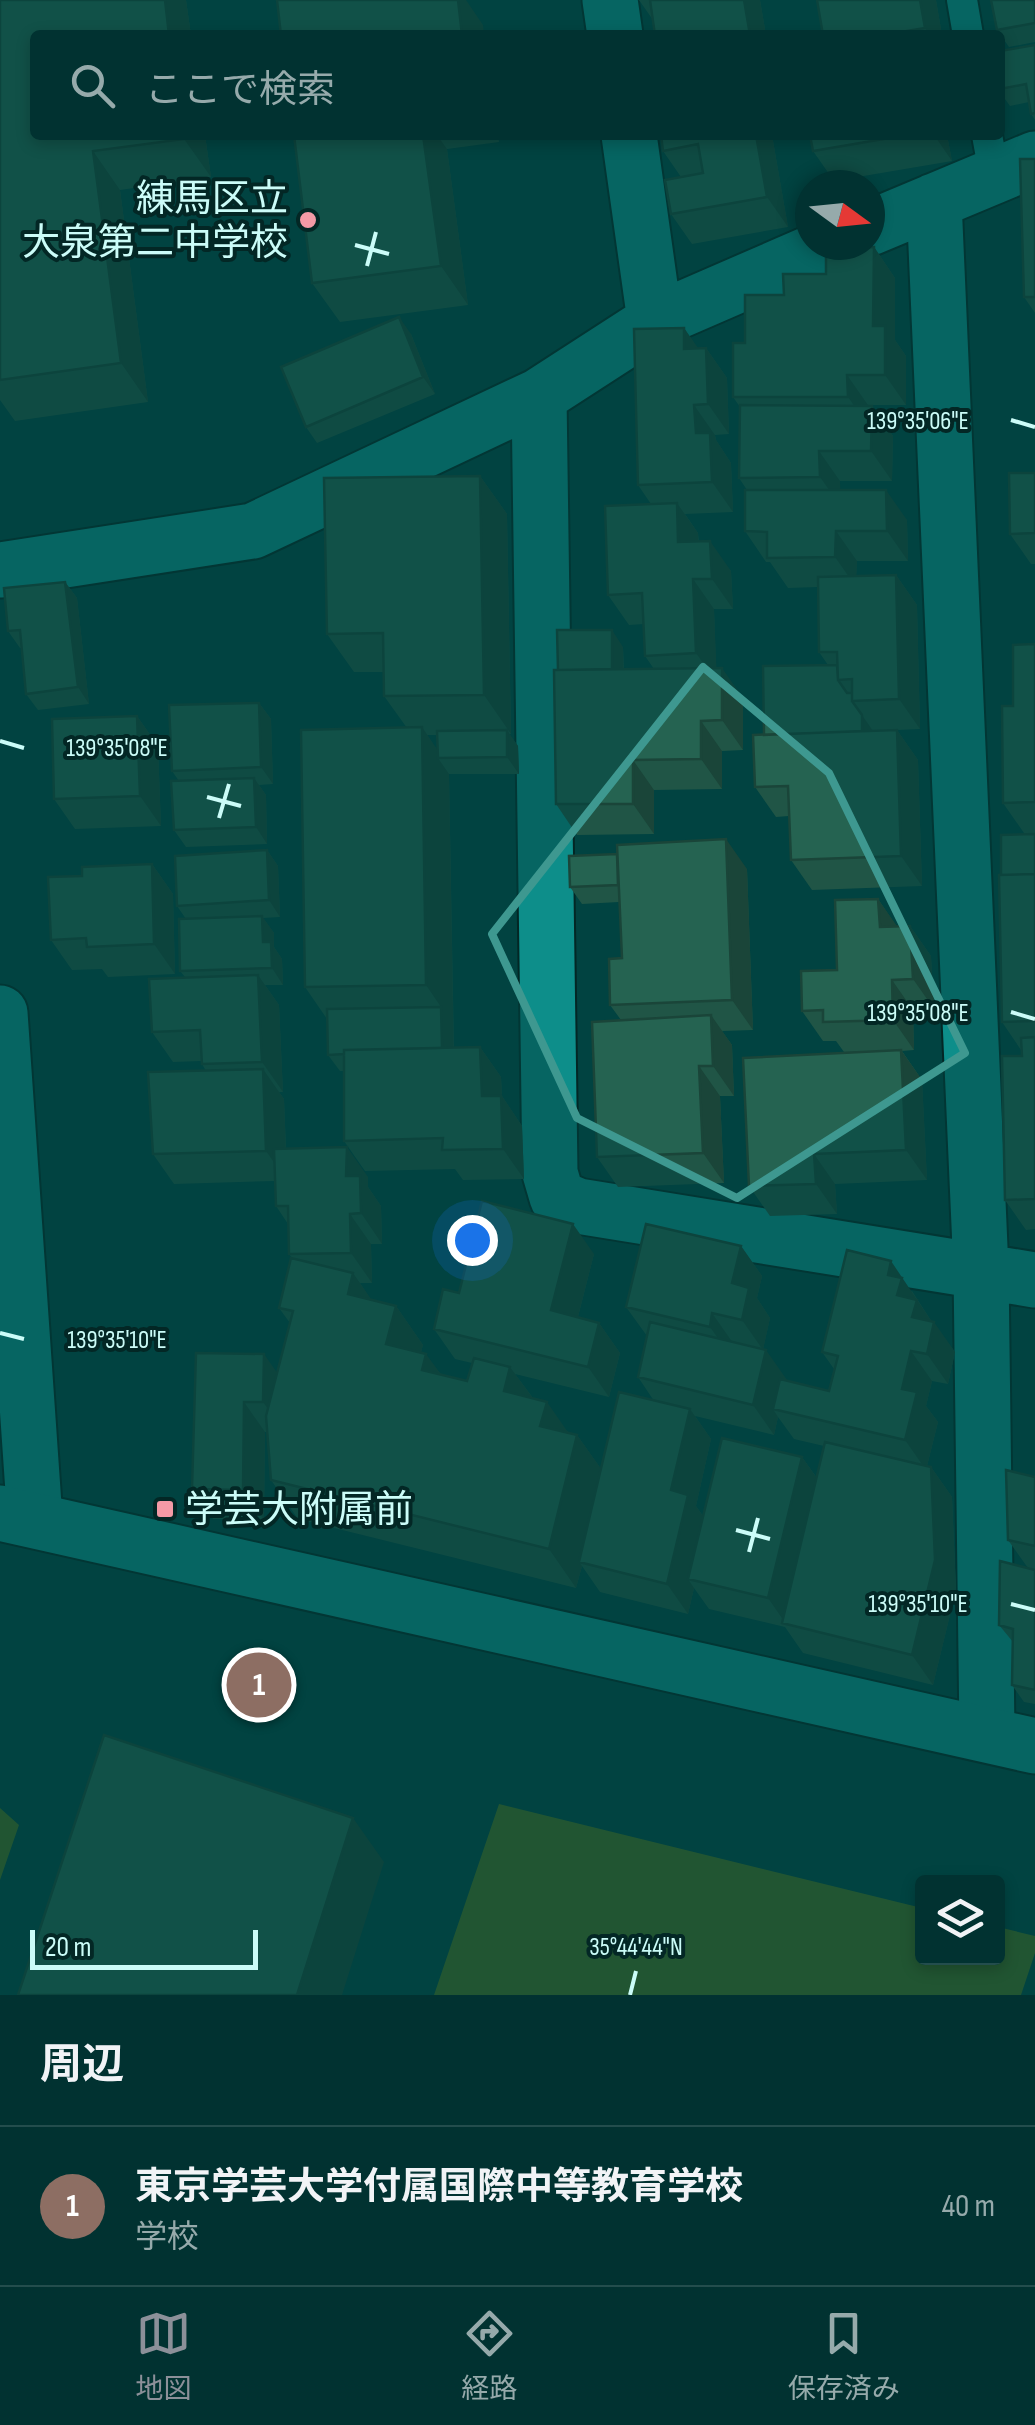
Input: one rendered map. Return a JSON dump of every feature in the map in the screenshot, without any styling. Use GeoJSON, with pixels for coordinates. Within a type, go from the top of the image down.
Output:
{"type":"FeatureCollection","features":[{"type":"Feature","properties":{"kind":"street"},"geometry":{"type":"LineString","coordinates":[[610,0],[614,30]]}},
{"type":"Feature","properties":{"kind":"street"},"geometry":{"type":"LineString","coordinates":[[630,140],[654,321]]}},
{"type":"Feature","properties":{"kind":"street"},"geometry":{"type":"LineString","coordinates":[[885,221],[934,200],[1006,156]]}},
{"type":"Feature","properties":{"kind":"street"},"geometry":{"type":"LineString","coordinates":[[0,1013],[18,1516],[1011,1740],[982,1270],[934,200]]}},
{"type":"Feature","properties":{"kind":"street"},"geometry":{"type":"LineString","coordinates":[[0,570],[254,530],[539,396],[654,321],[795,260]]}},
{"type":"Feature","properties":{"kind":"street"},"geometry":{"type":"LineString","coordinates":[[539,396],[550,1174],[557,1196],[578,1206],[1035,1280]]}},
{"type":"Feature","properties":{"kind":"lane"},"geometry":{"type":"LineString","coordinates":[[962,0],[967,30]]}},
{"type":"Feature","properties":{"kind":"highlighted area"},"geometry":{"type":"Polygon","coordinates":[[[703,667],[829,773],[965,1053],[737,1198],[577,1118],[492,934],[703,667]]]}},
{"type":"Feature","properties":{"kind":"green space"},"geometry":{"type":"Polygon","coordinates":[[[499,1804],[915,1906],[915,1965],[1005,1965],[1005,1929],[1035,1936],[1035,1953],[1021,1995],[434,1995],[499,1804]]]}},
{"type":"Feature","properties":{"kind":"green space"},"geometry":{"type":"Polygon","coordinates":[[[0,1808],[19,1825],[0,1880],[0,1808]]]}},
{"type":"Feature","properties":{"kind":"building"},"geometry":{"type":"Polygon","coordinates":[[[0,0],[165,0],[168,30],[30,30],[30,140],[176,140],[93,151],[121,363],[0,380],[0,0]]]}},
{"type":"Feature","properties":{"kind":"building"},"geometry":{"type":"Polygon","coordinates":[[[277,0],[458,0],[461,30],[280,30],[277,0]]]}},
{"type":"Feature","properties":{"kind":"building"},"geometry":{"type":"Polygon","coordinates":[[[650,0],[744,0],[749,30],[654,30],[650,0]]]}},
{"type":"Feature","properties":{"kind":"building"},"geometry":{"type":"Polygon","coordinates":[[[817,0],[920,0],[925,28],[913,30],[822,30],[817,0]]]}},
{"type":"Feature","properties":{"kind":"building"},"geometry":{"type":"Polygon","coordinates":[[[991,0],[1035,0],[1035,23],[997,30],[991,0]]]}},
{"type":"Feature","properties":{"kind":"building"},"geometry":{"type":"Polygon","coordinates":[[[1035,45],[1035,113],[1031,114],[1026,84],[1005,88],[1005,50],[1035,45]]]}},
{"type":"Feature","properties":{"kind":"building"},"geometry":{"type":"Polygon","coordinates":[[[295,140],[424,140],[441,266],[312,283],[295,140]]]}},
{"type":"Feature","properties":{"kind":"building"},"geometry":{"type":"Polygon","coordinates":[[[662,140],[757,140],[767,197],[671,214],[665,180],[703,173],[698,144],[663,151],[662,140]]]}},
{"type":"Feature","properties":{"kind":"building"},"geometry":{"type":"Polygon","coordinates":[[[811,140],[878,140],[813,151],[811,140]]]}},
{"type":"Feature","properties":{"kind":"building"},"geometry":{"type":"Polygon","coordinates":[[[1020,159],[1035,159],[1035,297],[1024,297],[1020,159]]]}},
{"type":"Feature","properties":{"kind":"building"},"geometry":{"type":"Polygon","coordinates":[[[826,260],[874,260],[873,326],[885,326],[885,375],[847,375],[848,397],[733,397],[733,343],[745,343],[745,295],[784,295],[783,274],[826,274],[826,260]]]}},
{"type":"Feature","properties":{"kind":"building"},"geometry":{"type":"Polygon","coordinates":[[[399,317],[423,377],[306,427],[281,367],[399,317]]]}},
{"type":"Feature","properties":{"kind":"building"},"geometry":{"type":"Polygon","coordinates":[[[684,328],[684,349],[706,348],[708,404],[694,405],[696,433],[710,433],[712,482],[638,485],[634,329],[684,328]]]}},
{"type":"Feature","properties":{"kind":"building"},"geometry":{"type":"Polygon","coordinates":[[[740,405],[872,406],[871,451],[819,451],[820,477],[739,478],[740,405]]]}},
{"type":"Feature","properties":{"kind":"building"},"geometry":{"type":"Polygon","coordinates":[[[1009,473],[1035,473],[1035,533],[1010,534],[1009,473]]]}},
{"type":"Feature","properties":{"kind":"building"},"geometry":{"type":"Polygon","coordinates":[[[480,476],[484,695],[384,696],[383,633],[327,634],[324,478],[480,476]]]}},
{"type":"Feature","properties":{"kind":"building"},"geometry":{"type":"Polygon","coordinates":[[[745,490],[886,490],[887,531],[836,531],[835,557],[767,558],[767,532],[745,531],[745,490]]]}},
{"type":"Feature","properties":{"kind":"building"},"geometry":{"type":"Polygon","coordinates":[[[677,503],[678,542],[710,541],[712,579],[693,579],[696,653],[645,656],[642,593],[608,595],[605,506],[677,503]]]}},
{"type":"Feature","properties":{"kind":"building"},"geometry":{"type":"Polygon","coordinates":[[[896,575],[899,699],[852,701],[852,679],[838,680],[837,652],[819,652],[818,577],[896,575]]]}},
{"type":"Feature","properties":{"kind":"building"},"geometry":{"type":"Polygon","coordinates":[[[65,582],[78,687],[26,694],[20,630],[8,631],[4,588],[65,582]]]}},
{"type":"Feature","properties":{"kind":"building"},"geometry":{"type":"Polygon","coordinates":[[[557,630],[612,630],[612,669],[558,670],[557,630]]]}},
{"type":"Feature","properties":{"kind":"building"},"geometry":{"type":"Polygon","coordinates":[[[1035,644],[1035,802],[1003,803],[1002,706],[1013,706],[1013,645],[1035,644]]]}},
{"type":"Feature","properties":{"kind":"building"},"geometry":{"type":"Polygon","coordinates":[[[837,665],[838,680],[847,693],[852,693],[852,701],[862,715],[862,731],[764,735],[763,666],[837,665]]]}},
{"type":"Feature","properties":{"kind":"building"},"geometry":{"type":"Polygon","coordinates":[[[722,668],[722,720],[701,721],[701,759],[633,760],[633,804],[556,804],[554,670],[722,668]]]}},
{"type":"Feature","properties":{"kind":"building"},"geometry":{"type":"Polygon","coordinates":[[[259,703],[261,767],[172,771],[169,705],[259,703]]]}},
{"type":"Feature","properties":{"kind":"building"},"geometry":{"type":"Polygon","coordinates":[[[137,716],[140,796],[54,799],[52,719],[137,716]]]}},
{"type":"Feature","properties":{"kind":"building"},"geometry":{"type":"Polygon","coordinates":[[[422,727],[426,985],[305,987],[301,730],[422,727]]]}},
{"type":"Feature","properties":{"kind":"building"},"geometry":{"type":"Polygon","coordinates":[[[507,730],[507,757],[438,758],[437,731],[507,730]]]}},
{"type":"Feature","properties":{"kind":"building"},"geometry":{"type":"Polygon","coordinates":[[[897,730],[901,856],[791,860],[788,786],[755,787],[753,735],[897,730]]]}},
{"type":"Feature","properties":{"kind":"building"},"geometry":{"type":"Polygon","coordinates":[[[254,778],[256,827],[174,830],[171,781],[254,778]]]}},
{"type":"Feature","properties":{"kind":"building"},"geometry":{"type":"Polygon","coordinates":[[[1035,834],[1035,874],[1001,875],[1001,835],[1035,834]]]}},
{"type":"Feature","properties":{"kind":"building"},"geometry":{"type":"Polygon","coordinates":[[[726,839],[732,1000],[610,1005],[609,959],[622,958],[617,845],[726,839]]]}},
{"type":"Feature","properties":{"kind":"building"},"geometry":{"type":"Polygon","coordinates":[[[267,850],[269,900],[177,906],[175,856],[267,850]]]}},
{"type":"Feature","properties":{"kind":"building"},"geometry":{"type":"Polygon","coordinates":[[[617,854],[618,885],[570,887],[569,856],[617,854]]]}},
{"type":"Feature","properties":{"kind":"building"},"geometry":{"type":"Polygon","coordinates":[[[152,864],[154,944],[87,947],[86,938],[51,940],[48,877],[82,876],[82,867],[152,864]]]}},
{"type":"Feature","properties":{"kind":"building"},"geometry":{"type":"Polygon","coordinates":[[[1035,874],[1035,1021],[1002,1022],[999,875],[1035,874]]]}},
{"type":"Feature","properties":{"kind":"building"},"geometry":{"type":"Polygon","coordinates":[[[878,899],[880,927],[910,926],[913,979],[892,980],[893,1020],[823,1022],[823,1010],[802,1011],[801,971],[837,970],[835,900],[878,899]]]}},
{"type":"Feature","properties":{"kind":"building"},"geometry":{"type":"Polygon","coordinates":[[[262,916],[263,942],[271,942],[272,968],[180,971],[179,919],[262,916]]]}},
{"type":"Feature","properties":{"kind":"building"},"geometry":{"type":"Polygon","coordinates":[[[258,975],[262,1062],[202,1064],[200,1030],[152,1032],[149,979],[258,975]]]}},
{"type":"Feature","properties":{"kind":"building"},"geometry":{"type":"Polygon","coordinates":[[[441,1007],[442,1048],[344,1050],[344,1054],[328,1055],[327,1009],[441,1007]]]}},
{"type":"Feature","properties":{"kind":"building"},"geometry":{"type":"Polygon","coordinates":[[[711,1015],[713,1066],[699,1066],[703,1153],[597,1157],[592,1022],[711,1015]]]}},
{"type":"Feature","properties":{"kind":"building"},"geometry":{"type":"Polygon","coordinates":[[[1035,1037],[1035,1199],[1005,1200],[1002,1056],[1022,1056],[1021,1038],[1035,1037]]]}},
{"type":"Feature","properties":{"kind":"building"},"geometry":{"type":"Polygon","coordinates":[[[480,1047],[482,1096],[501,1096],[503,1149],[442,1150],[443,1138],[344,1141],[344,1050],[480,1047]]]}},
{"type":"Feature","properties":{"kind":"building"},"geometry":{"type":"Polygon","coordinates":[[[901,1050],[906,1150],[814,1154],[816,1184],[749,1186],[743,1058],[901,1050]]]}},
{"type":"Feature","properties":{"kind":"building"},"geometry":{"type":"Polygon","coordinates":[[[263,1069],[266,1151],[153,1154],[148,1072],[263,1069]]]}},
{"type":"Feature","properties":{"kind":"building"},"geometry":{"type":"Polygon","coordinates":[[[347,1147],[346,1176],[360,1176],[361,1213],[350,1214],[351,1253],[289,1254],[288,1206],[276,1206],[274,1149],[347,1147]]]}},
{"type":"Feature","properties":{"kind":"building"},"geometry":{"type":"Polygon","coordinates":[[[482,1201],[573,1224],[551,1310],[599,1323],[588,1367],[434,1329],[443,1289],[459,1293],[482,1201]]]}},
{"type":"Feature","properties":{"kind":"building"},"geometry":{"type":"Polygon","coordinates":[[[646,1224],[741,1246],[732,1283],[749,1288],[742,1320],[712,1313],[710,1327],[626,1307],[646,1224]]]}},
{"type":"Feature","properties":{"kind":"building"},"geometry":{"type":"Polygon","coordinates":[[[847,1250],[891,1261],[888,1275],[902,1278],[897,1295],[917,1300],[912,1317],[934,1322],[927,1354],[911,1351],[902,1389],[917,1392],[905,1440],[773,1409],[780,1379],[829,1391],[838,1356],[822,1352],[847,1250]]]}},
{"type":"Feature","properties":{"kind":"building"},"geometry":{"type":"Polygon","coordinates":[[[291,1258],[353,1273],[348,1294],[396,1306],[386,1344],[426,1354],[422,1370],[467,1381],[474,1358],[510,1367],[504,1391],[547,1402],[540,1426],[577,1435],[549,1549],[271,1480],[266,1416],[293,1311],[279,1308],[291,1258]]]}},
{"type":"Feature","properties":{"kind":"building"},"geometry":{"type":"Polygon","coordinates":[[[650,1322],[766,1350],[753,1405],[638,1377],[650,1322]]]}},
{"type":"Feature","properties":{"kind":"building"},"geometry":{"type":"Polygon","coordinates":[[[196,1353],[264,1354],[263,1402],[244,1402],[243,1490],[192,1489],[196,1353]]]}},
{"type":"Feature","properties":{"kind":"building"},"geometry":{"type":"Polygon","coordinates":[[[619,1392],[690,1409],[671,1490],[688,1495],[667,1584],[579,1562],[619,1392]]]}},
{"type":"Feature","properties":{"kind":"building"},"geometry":{"type":"Polygon","coordinates":[[[722,1438],[802,1457],[768,1598],[688,1579],[722,1438]]]}},
{"type":"Feature","properties":{"kind":"building"},"geometry":{"type":"Polygon","coordinates":[[[825,1442],[931,1467],[935,1560],[912,1655],[782,1623],[825,1442]]]}},
{"type":"Feature","properties":{"kind":"building"},"geometry":{"type":"Polygon","coordinates":[[[1006,1470],[1035,1477],[1035,1546],[1008,1540],[1006,1470]]]}},
{"type":"Feature","properties":{"kind":"building"},"geometry":{"type":"Polygon","coordinates":[[[1000,1561],[1035,1570],[1035,1690],[1012,1685],[1013,1629],[999,1625],[1000,1561]]]}},
{"type":"Feature","properties":{"kind":"building"},"geometry":{"type":"Polygon","coordinates":[[[104,1735],[353,1818],[297,1995],[18,1995],[104,1735]]]}},
{"type":"Feature","properties":{"kind":"place","name":"練馬区立 大泉第二中学校"},"geometry":{"type":"Point","coordinates":[308,220]}},
{"type":"Feature","properties":{"kind":"place","name":"学芸大附属前"},"geometry":{"type":"Point","coordinates":[165,1509]}},
{"type":"Feature","properties":{"kind":"place","name":"東京学芸大学付属国際中等教育学校"},"geometry":{"type":"Point","coordinates":[259,1685]}}]}
